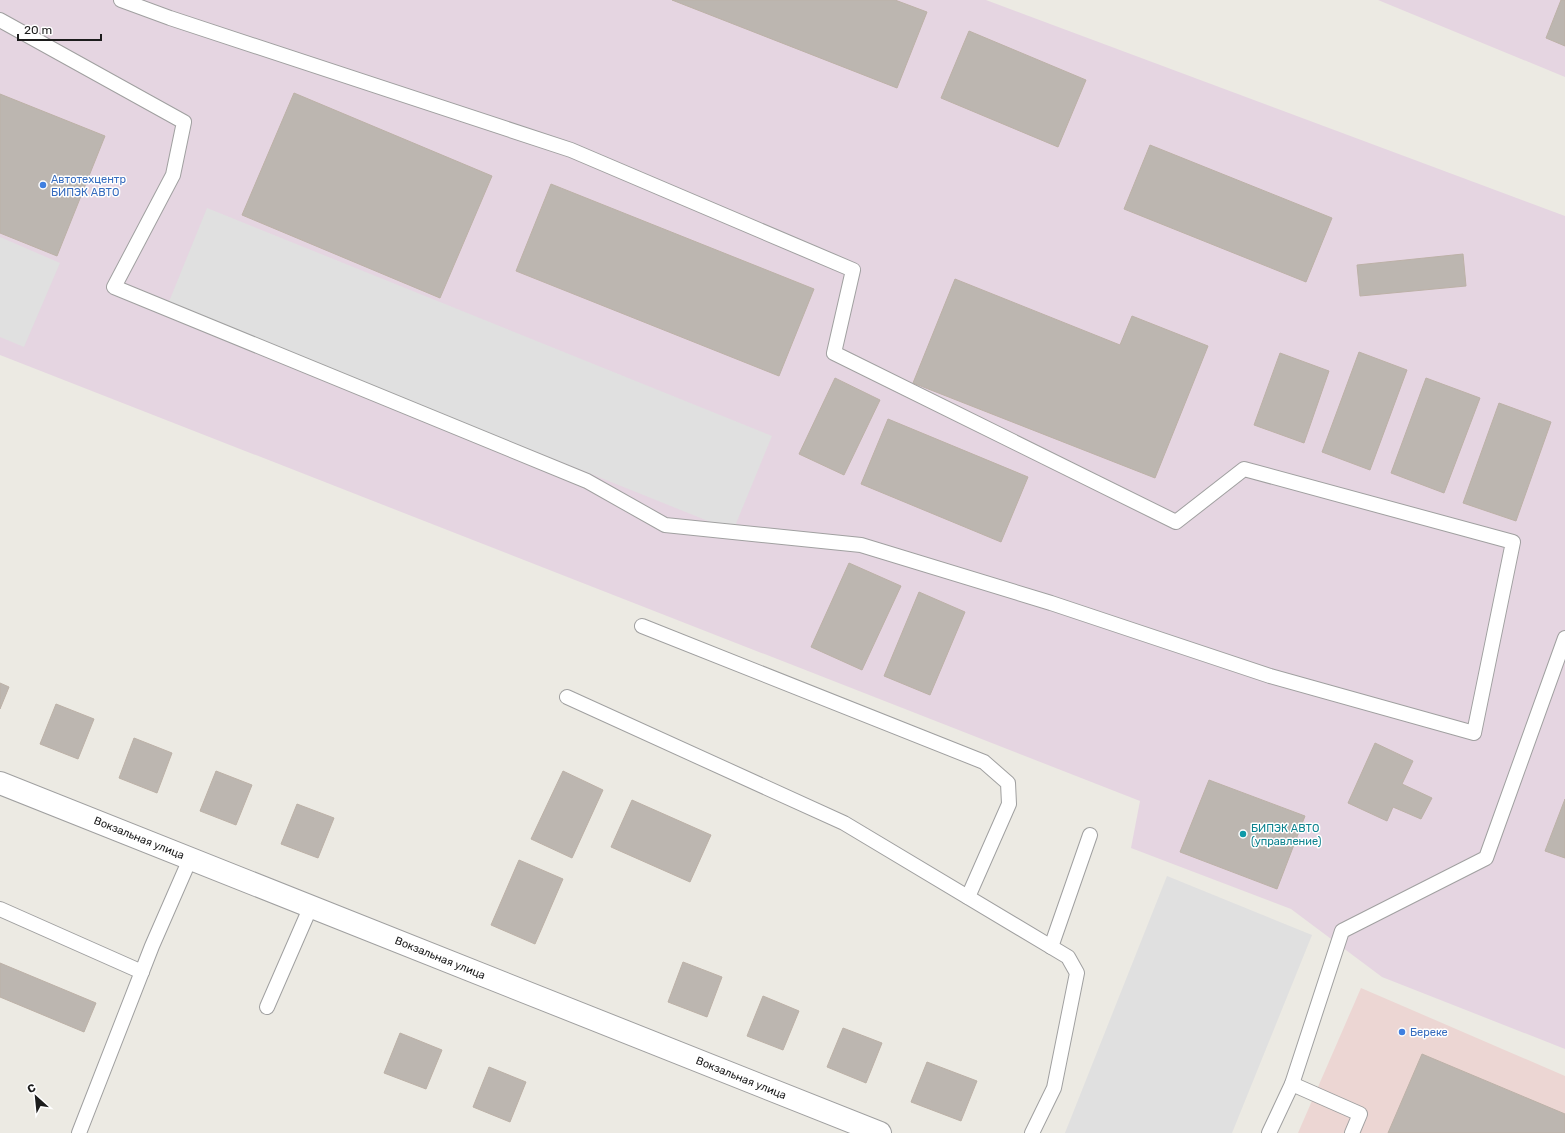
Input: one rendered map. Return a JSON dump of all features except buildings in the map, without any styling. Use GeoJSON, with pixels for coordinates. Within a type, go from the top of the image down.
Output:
{"type":"FeatureCollection","features":[{"type":"Feature","properties":{"kind":"street","name":"Вокзальная улица"},"geometry":{"type":"LineString","coordinates":[[0,783],[880,1133]]}},
{"type":"Feature","properties":{"kind":"lane"},"geometry":{"type":"LineString","coordinates":[[0,20],[184,122],[173,175],[114,286],[587,481],[665,525],[861,545],[1051,603],[1270,676],[1474,733],[1513,542],[1244,469],[1176,522],[834,353],[853,270],[571,150],[178,21],[121,0]]}},
{"type":"Feature","properties":{"kind":"lane"},"geometry":{"type":"LineString","coordinates":[[642,626],[984,762],[1008,783],[1010,804],[968,897]]}},
{"type":"Feature","properties":{"kind":"lane"},"geometry":{"type":"LineString","coordinates":[[1270,1133],[1292,1084],[1342,931],[1486,858],[1565,638]]}},
{"type":"Feature","properties":{"kind":"lane"},"geometry":{"type":"LineString","coordinates":[[567,697],[844,822],[1068,957],[1077,973],[1054,1088],[1032,1133]]}},
{"type":"Feature","properties":{"kind":"lane"},"geometry":{"type":"LineString","coordinates":[[1051,946],[1090,835]]}},
{"type":"Feature","properties":{"kind":"lane"},"geometry":{"type":"LineString","coordinates":[[79,1133],[142,972],[190,859]]}},
{"type":"Feature","properties":{"kind":"lane"},"geometry":{"type":"LineString","coordinates":[[268,1007],[311,906]]}},
{"type":"Feature","properties":{"kind":"lane"},"geometry":{"type":"LineString","coordinates":[[0,909],[142,972]]}},
{"type":"Feature","properties":{"kind":"lane"},"geometry":{"type":"LineString","coordinates":[[1292,1084],[1360,1114],[1352,1133]]}},
{"type":"Feature","properties":{"kind":"shaded area"},"geometry":{"type":"Polygon","coordinates":[[[0,0],[986,0],[1565,216],[1565,1049],[1382,977],[1291,909],[1131,848],[1140,801],[0,355],[0,0]]]}},
{"type":"Feature","properties":{"kind":"shaded area"},"geometry":{"type":"Polygon","coordinates":[[[1378,0],[1565,0],[1565,77],[1378,0]]]}},
{"type":"Feature","properties":{"kind":"shaded area"},"geometry":{"type":"Polygon","coordinates":[[[207,208],[772,436],[733,531],[168,304],[207,208]]]}},
{"type":"Feature","properties":{"kind":"shaded area"},"geometry":{"type":"Polygon","coordinates":[[[0,237],[60,263],[24,347],[0,337],[0,237]]]}},
{"type":"Feature","properties":{"kind":"shaded area"},"geometry":{"type":"Polygon","coordinates":[[[1167,876],[1312,935],[1232,1133],[1065,1133],[1167,876]]]}},
{"type":"Feature","properties":{"kind":"shaded area","name":"Береке"},"geometry":{"type":"Polygon","coordinates":[[[1361,988],[1565,1076],[1565,1133],[1298,1133],[1361,988]]]}},
{"type":"Feature","properties":{"kind":"place","name":"Автотехцентр БИПЭК АВТО"},"geometry":{"type":"Point","coordinates":[43,185]}},
{"type":"Feature","properties":{"kind":"place","name":"БИПЭК АВТО (управление)"},"geometry":{"type":"Point","coordinates":[1243,834]}},
{"type":"Feature","properties":{"kind":"place","name":"Береке"},"geometry":{"type":"Point","coordinates":[1402,1032]}}]}
